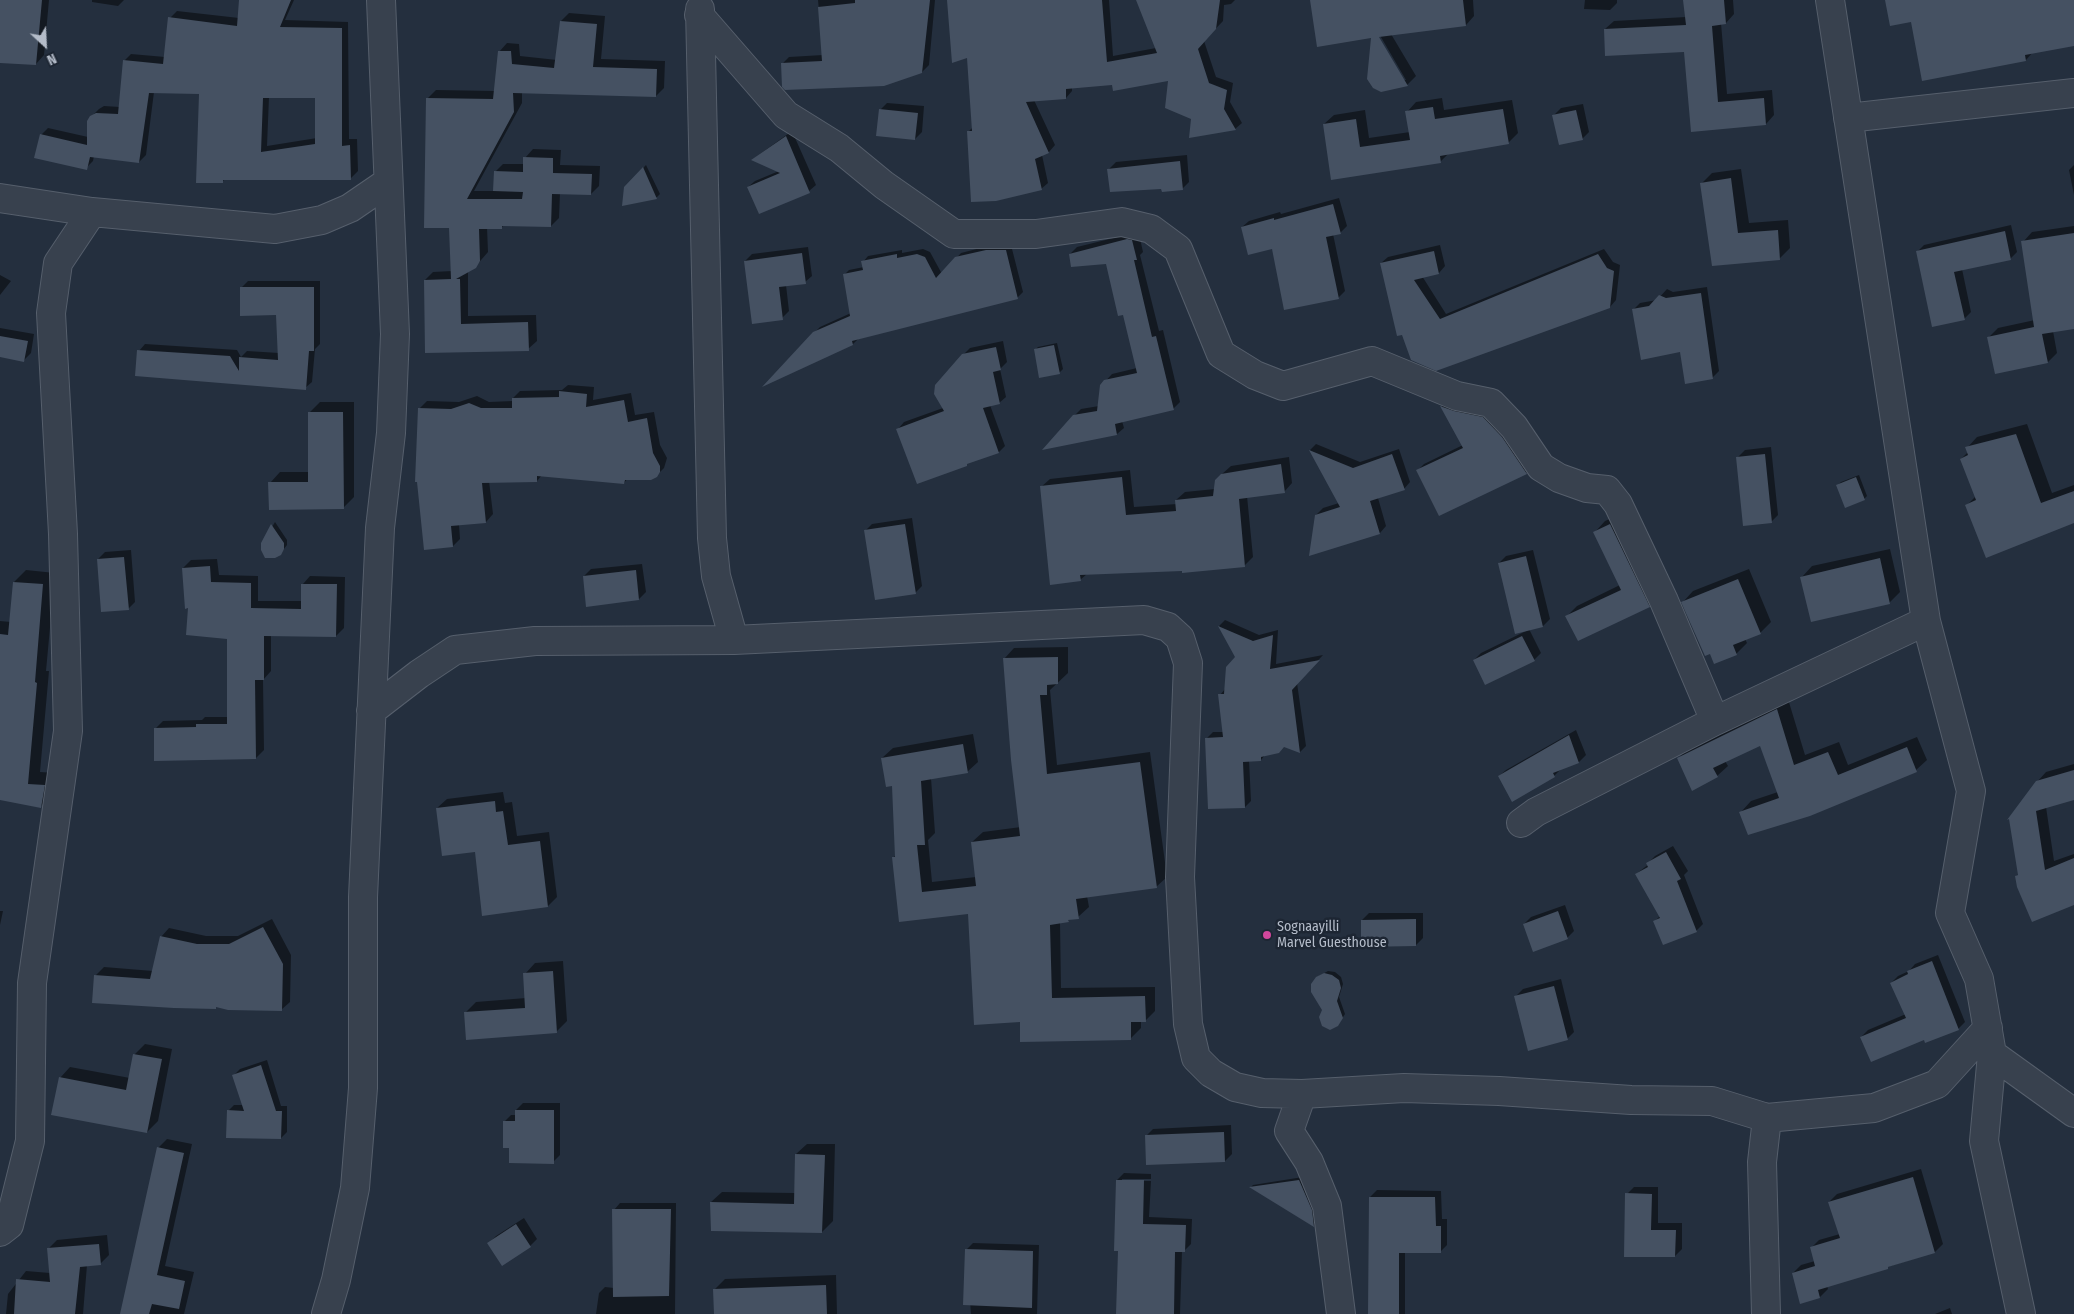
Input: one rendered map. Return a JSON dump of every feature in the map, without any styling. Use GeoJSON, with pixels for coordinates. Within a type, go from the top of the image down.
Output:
{"type":"FeatureCollection","features":[{"type":"Feature","properties":{"kind":"street"},"geometry":{"type":"LineString","coordinates":[[326,1314],[336,1280],[355,1188],[362,1097],[363,897],[371,711],[380,528],[391,433],[394,334],[381,0]]}},
{"type":"Feature","properties":{"kind":"street"},"geometry":{"type":"LineString","coordinates":[[1830,0],[1926,621],[1971,790],[1950,914],[1979,979],[1988,1028],[1992,1054],[1984,1141],[2021,1314]]}},
{"type":"Feature","properties":{"kind":"street"},"geometry":{"type":"LineString","coordinates":[[700,8],[712,538],[716,576],[734,640]]}},
{"type":"Feature","properties":{"kind":"street"},"geometry":{"type":"LineString","coordinates":[[700,8],[786,115],[839,148],[884,185],[954,234],[1036,234],[1122,222],[1151,229],[1178,249],[1221,354],[1255,375],[1283,386],[1372,361],[1458,396],[1490,404],[1514,427],[1541,467],[1559,478],[1587,488],[1607,490],[1618,504],[1664,601],[1715,721]]}},
{"type":"Feature","properties":{"kind":"street"},"geometry":{"type":"LineString","coordinates":[[1848,118],[2074,93]]}},
{"type":"Feature","properties":{"kind":"street"},"geometry":{"type":"LineString","coordinates":[[0,198],[92,212],[275,229],[322,220],[350,208],[388,182]]}},
{"type":"Feature","properties":{"kind":"street"},"geometry":{"type":"LineString","coordinates":[[0,1232],[10,1225],[30,1141],[32,983],[68,731],[64,534],[51,313],[58,263],[92,212]]}},
{"type":"Feature","properties":{"kind":"street"},"geometry":{"type":"LineString","coordinates":[[371,711],[419,674],[455,650],[534,641],[734,640],[1144,620],[1168,627],[1180,638],[1188,663],[1180,877],[1188,1024],[1196,1058],[1210,1073],[1235,1087],[1262,1093],[1302,1094],[1404,1088],[1498,1091],[1631,1100],[1712,1101],[1767,1118],[1874,1108],[1937,1084],[1988,1028]]}},
{"type":"Feature","properties":{"kind":"street"},"geometry":{"type":"LineString","coordinates":[[1521,824],[1536,812],[1715,721],[1926,621]]}},
{"type":"Feature","properties":{"kind":"street"},"geometry":{"type":"LineString","coordinates":[[1992,1054],[2074,1112]]}},
{"type":"Feature","properties":{"kind":"street"},"geometry":{"type":"LineString","coordinates":[[1302,1094],[1288,1131],[1309,1162],[1327,1206],[1341,1314]]}},
{"type":"Feature","properties":{"kind":"street"},"geometry":{"type":"LineString","coordinates":[[1766,1314],[1762,1162],[1767,1118]]}},
{"type":"Feature","properties":{"kind":"building"},"geometry":{"type":"Polygon","coordinates":[[[0,0],[42,0],[36,65],[0,63],[0,0]]]}},
{"type":"Feature","properties":{"kind":"building"},"geometry":{"type":"Polygon","coordinates":[[[239,0],[291,0],[280,27],[342,28],[342,146],[350,145],[351,180],[223,180],[223,183],[196,183],[199,94],[149,93],[139,163],[90,157],[87,170],[34,158],[40,134],[87,145],[87,121],[90,116],[96,113],[118,114],[123,60],[163,64],[168,17],[237,26],[239,0]],[[263,98],[261,152],[315,144],[315,98],[263,98]]]}},
{"type":"Feature","properties":{"kind":"building"},"geometry":{"type":"Polygon","coordinates":[[[855,0],[930,0],[922,73],[884,86],[785,90],[782,87],[781,63],[822,61],[818,7],[855,3],[855,0]]]}},
{"type":"Feature","properties":{"kind":"building"},"geometry":{"type":"Polygon","coordinates":[[[947,0],[1102,0],[1107,62],[1157,53],[1136,0],[1220,0],[1216,29],[1198,49],[1209,83],[1227,90],[1224,109],[1236,130],[1189,138],[1191,119],[1165,108],[1168,81],[1113,91],[1112,85],[1066,89],[1066,99],[1026,102],[1049,153],[1035,159],[1042,190],[996,201],[971,202],[967,131],[972,131],[967,58],[952,63],[947,0]]]}},
{"type":"Feature","properties":{"kind":"building"},"geometry":{"type":"Polygon","coordinates":[[[1310,0],[1463,0],[1466,26],[1379,37],[1408,86],[1381,92],[1373,88],[1367,79],[1371,38],[1317,47],[1310,0]]]}},
{"type":"Feature","properties":{"kind":"building"},"geometry":{"type":"Polygon","coordinates":[[[1683,0],[1724,0],[1726,24],[1712,26],[1718,102],[1764,98],[1766,125],[1691,132],[1684,52],[1605,56],[1604,29],[1686,25],[1683,0]]]}},
{"type":"Feature","properties":{"kind":"building"},"geometry":{"type":"Polygon","coordinates":[[[1885,0],[2074,0],[2074,46],[2025,55],[2026,61],[1922,81],[1911,22],[1890,26],[1885,0]]]}},
{"type":"Feature","properties":{"kind":"building"},"geometry":{"type":"Polygon","coordinates":[[[560,21],[597,24],[593,67],[657,69],[656,97],[513,93],[514,112],[467,199],[522,199],[523,192],[493,191],[494,171],[523,172],[523,157],[553,158],[553,173],[592,174],[591,195],[552,194],[551,227],[502,226],[502,229],[479,229],[480,261],[476,268],[456,279],[460,279],[461,324],[528,322],[529,351],[425,353],[424,280],[451,279],[449,228],[424,228],[426,98],[493,99],[498,51],[511,51],[512,64],[554,68],[560,21]]]}},
{"type":"Feature","properties":{"kind":"building"},"geometry":{"type":"Polygon","coordinates":[[[1433,107],[1435,119],[1503,109],[1509,144],[1440,156],[1441,163],[1331,180],[1323,124],[1356,119],[1360,147],[1410,140],[1405,111],[1433,107]]]}},
{"type":"Feature","properties":{"kind":"building"},"geometry":{"type":"Polygon","coordinates":[[[879,109],[918,113],[915,140],[876,136],[879,109]]]}},
{"type":"Feature","properties":{"kind":"building"},"geometry":{"type":"Polygon","coordinates":[[[1576,110],[1583,140],[1559,145],[1552,115],[1576,110]]]}},
{"type":"Feature","properties":{"kind":"building"},"geometry":{"type":"Polygon","coordinates":[[[786,136],[810,193],[759,214],[747,187],[780,173],[751,160],[786,136]]]}},
{"type":"Feature","properties":{"kind":"building"},"geometry":{"type":"Polygon","coordinates":[[[1180,161],[1183,190],[1162,192],[1161,189],[1110,192],[1107,169],[1180,161]]]}},
{"type":"Feature","properties":{"kind":"building"},"geometry":{"type":"Polygon","coordinates":[[[643,167],[657,199],[622,206],[624,187],[643,167]]]}},
{"type":"Feature","properties":{"kind":"building"},"geometry":{"type":"Polygon","coordinates":[[[1731,178],[1738,233],[1778,230],[1780,260],[1712,266],[1700,183],[1731,178]]]}},
{"type":"Feature","properties":{"kind":"building"},"geometry":{"type":"Polygon","coordinates":[[[1333,204],[1341,234],[1326,237],[1339,299],[1284,310],[1272,249],[1248,255],[1241,227],[1333,204]]]}},
{"type":"Feature","properties":{"kind":"building"},"geometry":{"type":"Polygon","coordinates":[[[2005,231],[2011,260],[1954,272],[1965,320],[1932,327],[1916,251],[2005,231]]]}},
{"type":"Feature","properties":{"kind":"building"},"geometry":{"type":"Polygon","coordinates":[[[2074,233],[2074,329],[2042,334],[2048,363],[1995,374],[1987,337],[2034,327],[2021,241],[2074,233]]]}},
{"type":"Feature","properties":{"kind":"building"},"geometry":{"type":"Polygon","coordinates":[[[1127,239],[1132,240],[1137,260],[1134,260],[1152,337],[1156,336],[1174,410],[1115,424],[1117,435],[1042,450],[1073,415],[1097,411],[1100,385],[1104,380],[1137,373],[1123,315],[1118,316],[1106,264],[1071,267],[1069,254],[1127,239]]]}},
{"type":"Feature","properties":{"kind":"building"},"geometry":{"type":"Polygon","coordinates":[[[986,250],[1006,250],[1018,299],[852,341],[853,345],[762,387],[813,332],[850,316],[843,274],[863,270],[861,261],[897,254],[897,258],[917,254],[925,257],[936,278],[955,257],[986,250]]]}},
{"type":"Feature","properties":{"kind":"building"},"geometry":{"type":"Polygon","coordinates":[[[1434,251],[1439,274],[1414,280],[1440,319],[1598,254],[1607,268],[1614,271],[1610,308],[1436,371],[1411,360],[1402,335],[1397,336],[1380,263],[1434,251]]]}},
{"type":"Feature","properties":{"kind":"building"},"geometry":{"type":"Polygon","coordinates":[[[802,253],[806,284],[779,287],[783,320],[752,324],[744,261],[802,253]]]}},
{"type":"Feature","properties":{"kind":"building"},"geometry":{"type":"Polygon","coordinates":[[[240,287],[314,287],[314,351],[309,351],[306,390],[135,376],[137,350],[230,356],[239,371],[239,357],[278,360],[276,315],[240,316],[240,287]]]}},
{"type":"Feature","properties":{"kind":"building"},"geometry":{"type":"Polygon","coordinates":[[[1701,293],[1713,379],[1685,384],[1680,352],[1641,360],[1632,309],[1649,306],[1659,295],[1666,298],[1701,293]]]}},
{"type":"Feature","properties":{"kind":"building"},"geometry":{"type":"Polygon","coordinates":[[[0,336],[28,341],[24,362],[0,357],[0,336]]]}},
{"type":"Feature","properties":{"kind":"building"},"geometry":{"type":"Polygon","coordinates":[[[1054,345],[1060,374],[1039,378],[1034,349],[1054,345]]]}},
{"type":"Feature","properties":{"kind":"building"},"geometry":{"type":"Polygon","coordinates":[[[996,347],[1001,370],[993,372],[1000,404],[983,408],[999,453],[917,484],[896,429],[944,411],[934,394],[935,385],[962,354],[996,347]]]}},
{"type":"Feature","properties":{"kind":"building"},"geometry":{"type":"Polygon","coordinates":[[[559,391],[587,394],[586,407],[624,400],[628,422],[647,418],[653,453],[660,466],[660,472],[657,477],[651,480],[625,480],[624,484],[537,476],[537,482],[482,483],[486,523],[451,526],[453,547],[424,550],[417,482],[415,482],[418,408],[451,409],[469,403],[481,408],[512,408],[512,398],[559,397],[559,391]]]}},
{"type":"Feature","properties":{"kind":"building"},"geometry":{"type":"Polygon","coordinates":[[[1440,406],[1483,417],[1502,437],[1527,474],[1439,516],[1416,470],[1463,448],[1440,406]]]}},
{"type":"Feature","properties":{"kind":"building"},"geometry":{"type":"Polygon","coordinates":[[[308,412],[343,412],[344,509],[269,510],[268,482],[308,482],[308,412]]]}},
{"type":"Feature","properties":{"kind":"building"},"geometry":{"type":"Polygon","coordinates":[[[2016,434],[2041,503],[2074,491],[2074,523],[1986,558],[1965,505],[1976,500],[1960,459],[1968,455],[1965,447],[2016,434]]]}},
{"type":"Feature","properties":{"kind":"building"},"geometry":{"type":"Polygon","coordinates":[[[1309,450],[1353,468],[1392,454],[1405,490],[1370,501],[1380,534],[1309,556],[1315,515],[1340,507],[1309,450]]]}},
{"type":"Feature","properties":{"kind":"building"},"geometry":{"type":"Polygon","coordinates":[[[1765,454],[1772,523],[1743,526],[1736,457],[1765,454]]]}},
{"type":"Feature","properties":{"kind":"building"},"geometry":{"type":"Polygon","coordinates":[[[1281,464],[1285,493],[1239,499],[1245,567],[1182,573],[1182,571],[1080,575],[1081,581],[1050,585],[1040,486],[1122,477],[1126,515],[1176,511],[1175,500],[1213,496],[1215,480],[1221,474],[1281,464]]]}},
{"type":"Feature","properties":{"kind":"building"},"geometry":{"type":"Polygon","coordinates":[[[1856,477],[1865,500],[1845,508],[1836,485],[1856,477]]]}},
{"type":"Feature","properties":{"kind":"building"},"geometry":{"type":"Polygon","coordinates":[[[271,524],[284,543],[284,549],[281,555],[275,558],[265,558],[261,550],[261,543],[271,524]]]}},
{"type":"Feature","properties":{"kind":"building"},"geometry":{"type":"Polygon","coordinates":[[[905,524],[916,594],[875,600],[864,530],[905,524]]]}},
{"type":"Feature","properties":{"kind":"building"},"geometry":{"type":"Polygon","coordinates":[[[1610,524],[1650,607],[1578,641],[1565,616],[1621,590],[1593,532],[1610,524]]]}},
{"type":"Feature","properties":{"kind":"building"},"geometry":{"type":"Polygon","coordinates":[[[1526,556],[1543,627],[1515,634],[1498,563],[1526,556]]]}},
{"type":"Feature","properties":{"kind":"building"},"geometry":{"type":"Polygon","coordinates":[[[124,557],[129,610],[101,612],[97,559],[124,557]]]}},
{"type":"Feature","properties":{"kind":"building"},"geometry":{"type":"Polygon","coordinates":[[[1880,558],[1890,604],[1811,622],[1800,577],[1880,558]]]}},
{"type":"Feature","properties":{"kind":"building"},"geometry":{"type":"Polygon","coordinates":[[[210,566],[211,582],[251,583],[251,608],[301,609],[301,584],[337,584],[336,637],[264,636],[264,680],[255,680],[256,759],[154,761],[154,728],[196,727],[196,724],[227,724],[227,639],[186,635],[188,608],[185,609],[182,568],[210,566]]]}},
{"type":"Feature","properties":{"kind":"building"},"geometry":{"type":"Polygon","coordinates":[[[636,570],[639,600],[586,607],[583,576],[636,570]]]}},
{"type":"Feature","properties":{"kind":"building"},"geometry":{"type":"Polygon","coordinates":[[[1738,579],[1761,634],[1733,645],[1737,655],[1714,664],[1710,654],[1705,656],[1681,602],[1738,579]]]}},
{"type":"Feature","properties":{"kind":"building"},"geometry":{"type":"Polygon","coordinates":[[[13,582],[43,584],[28,784],[45,785],[41,808],[0,800],[0,634],[8,635],[13,582]]]}},
{"type":"Feature","properties":{"kind":"building"},"geometry":{"type":"Polygon","coordinates":[[[1218,626],[1253,641],[1273,635],[1270,669],[1320,660],[1292,690],[1300,753],[1284,747],[1279,753],[1261,757],[1261,761],[1243,762],[1245,808],[1208,809],[1205,738],[1223,737],[1218,694],[1224,694],[1226,667],[1235,657],[1218,626]]]}},
{"type":"Feature","properties":{"kind":"building"},"geometry":{"type":"Polygon","coordinates":[[[1522,636],[1535,661],[1485,685],[1473,660],[1522,636]]]}},
{"type":"Feature","properties":{"kind":"building"},"geometry":{"type":"Polygon","coordinates":[[[1058,657],[1058,684],[1047,685],[1047,695],[1040,695],[1047,774],[1140,762],[1157,888],[1076,899],[1079,919],[1050,925],[1052,998],[1145,996],[1146,1022],[1131,1022],[1131,1040],[1020,1042],[1020,1022],[974,1025],[968,914],[899,922],[892,857],[895,857],[892,786],[886,787],[881,758],[963,744],[968,773],[921,781],[925,845],[917,845],[922,892],[976,886],[971,842],[1020,836],[1011,760],[1003,658],[1058,657]]]}},
{"type":"Feature","properties":{"kind":"building"},"geometry":{"type":"Polygon","coordinates":[[[1777,709],[1794,765],[1828,752],[1838,775],[1907,747],[1917,772],[1810,816],[1748,835],[1739,812],[1779,798],[1760,746],[1713,768],[1718,777],[1692,791],[1677,758],[1777,709]]]}},
{"type":"Feature","properties":{"kind":"building"},"geometry":{"type":"Polygon","coordinates":[[[1569,735],[1579,763],[1553,773],[1555,777],[1512,802],[1498,776],[1569,735]]]}},
{"type":"Feature","properties":{"kind":"building"},"geometry":{"type":"Polygon","coordinates":[[[2074,770],[2074,800],[2036,811],[2045,870],[2074,858],[2074,905],[2032,922],[2017,887],[2015,876],[2018,875],[2009,819],[2007,820],[2036,781],[2074,770]]]}},
{"type":"Feature","properties":{"kind":"building"},"geometry":{"type":"Polygon","coordinates":[[[495,801],[496,812],[503,811],[508,845],[540,841],[548,907],[482,916],[475,852],[442,856],[436,808],[495,801]]]}},
{"type":"Feature","properties":{"kind":"building"},"geometry":{"type":"Polygon","coordinates":[[[1666,852],[1681,879],[1677,881],[1697,932],[1663,945],[1653,921],[1660,918],[1635,874],[1648,867],[1646,863],[1666,852]]]}},
{"type":"Feature","properties":{"kind":"building"},"geometry":{"type":"Polygon","coordinates":[[[1558,911],[1568,939],[1533,952],[1523,924],[1558,911]]]}},
{"type":"Feature","properties":{"kind":"building"},"geometry":{"type":"Polygon","coordinates":[[[1416,919],[1416,946],[1361,947],[1361,920],[1416,919]]]}},
{"type":"Feature","properties":{"kind":"building"},"geometry":{"type":"Polygon","coordinates":[[[263,927],[283,964],[282,1011],[228,1010],[216,1007],[216,1009],[174,1008],[92,1003],[94,975],[150,979],[160,936],[197,944],[229,944],[263,927]]]}},
{"type":"Feature","properties":{"kind":"building"},"geometry":{"type":"Polygon","coordinates":[[[1932,961],[1959,1030],[1925,1043],[1924,1040],[1871,1062],[1860,1037],[1906,1018],[1890,983],[1908,974],[1907,971],[1932,961]]]}},
{"type":"Feature","properties":{"kind":"building"},"geometry":{"type":"Polygon","coordinates":[[[553,971],[557,1033],[466,1040],[464,1012],[525,1008],[523,973],[553,971]]]}},
{"type":"Feature","properties":{"kind":"building"},"geometry":{"type":"Polygon","coordinates":[[[1324,973],[1332,975],[1339,980],[1341,988],[1337,1001],[1343,1018],[1338,1026],[1330,1030],[1322,1026],[1319,1017],[1322,1010],[1311,992],[1311,984],[1316,977],[1324,973]]]}},
{"type":"Feature","properties":{"kind":"building"},"geometry":{"type":"Polygon","coordinates":[[[1554,986],[1568,1040],[1528,1051],[1514,996],[1554,986]]]}},
{"type":"Feature","properties":{"kind":"building"},"geometry":{"type":"Polygon","coordinates":[[[133,1054],[162,1059],[147,1133],[51,1115],[59,1077],[126,1090],[133,1054]]]}},
{"type":"Feature","properties":{"kind":"building"},"geometry":{"type":"Polygon","coordinates":[[[261,1065],[276,1111],[282,1111],[281,1139],[226,1138],[227,1110],[244,1111],[232,1075],[261,1065]]]}},
{"type":"Feature","properties":{"kind":"building"},"geometry":{"type":"Polygon","coordinates":[[[515,1110],[554,1110],[554,1164],[509,1163],[509,1148],[503,1148],[503,1121],[515,1121],[515,1110]]]}},
{"type":"Feature","properties":{"kind":"building"},"geometry":{"type":"Polygon","coordinates":[[[1224,1132],[1225,1162],[1146,1165],[1145,1135],[1224,1132]]]}},
{"type":"Feature","properties":{"kind":"building"},"geometry":{"type":"Polygon","coordinates":[[[157,1147],[184,1153],[157,1275],[185,1281],[179,1309],[152,1304],[149,1314],[120,1314],[157,1147]]]}},
{"type":"Feature","properties":{"kind":"building"},"geometry":{"type":"Polygon","coordinates":[[[795,1154],[825,1155],[822,1233],[711,1231],[710,1202],[794,1204],[795,1154]]]}},
{"type":"Feature","properties":{"kind":"building"},"geometry":{"type":"Polygon","coordinates":[[[1913,1177],[1935,1253],[1818,1290],[1820,1298],[1800,1304],[1792,1273],[1815,1266],[1810,1247],[1840,1238],[1828,1202],[1913,1177]]]}},
{"type":"Feature","properties":{"kind":"building"},"geometry":{"type":"Polygon","coordinates":[[[1116,1180],[1144,1180],[1143,1224],[1186,1225],[1185,1252],[1175,1252],[1174,1314],[1116,1314],[1118,1251],[1114,1251],[1116,1180]]]}},
{"type":"Feature","properties":{"kind":"building"},"geometry":{"type":"Polygon","coordinates":[[[1299,1180],[1312,1210],[1314,1227],[1249,1187],[1299,1180]]]}},
{"type":"Feature","properties":{"kind":"building"},"geometry":{"type":"Polygon","coordinates":[[[1625,1193],[1652,1194],[1651,1230],[1676,1230],[1675,1257],[1624,1257],[1625,1193]]]}},
{"type":"Feature","properties":{"kind":"building"},"geometry":{"type":"Polygon","coordinates":[[[1369,1197],[1435,1197],[1436,1226],[1441,1226],[1441,1253],[1399,1253],[1399,1314],[1368,1314],[1369,1197]]]}},
{"type":"Feature","properties":{"kind":"building"},"geometry":{"type":"Polygon","coordinates":[[[612,1209],[671,1209],[669,1296],[613,1297],[612,1209]]]}},
{"type":"Feature","properties":{"kind":"building"},"geometry":{"type":"Polygon","coordinates":[[[516,1224],[531,1247],[502,1266],[487,1243],[516,1224]]]}},
{"type":"Feature","properties":{"kind":"building"},"geometry":{"type":"Polygon","coordinates":[[[99,1244],[101,1265],[80,1267],[75,1314],[14,1314],[16,1279],[50,1282],[47,1248],[99,1244]]]}},
{"type":"Feature","properties":{"kind":"building"},"geometry":{"type":"Polygon","coordinates":[[[965,1249],[1033,1251],[1032,1308],[963,1305],[965,1249]]]}},
{"type":"Feature","properties":{"kind":"building"},"geometry":{"type":"Polygon","coordinates":[[[826,1285],[827,1314],[714,1314],[713,1289],[826,1285]]]}},
{"type":"Feature","properties":{"kind":"place","name":"Sognaayilli Marvel Guesthouse"},"geometry":{"type":"Point","coordinates":[1267,935]}}]}
